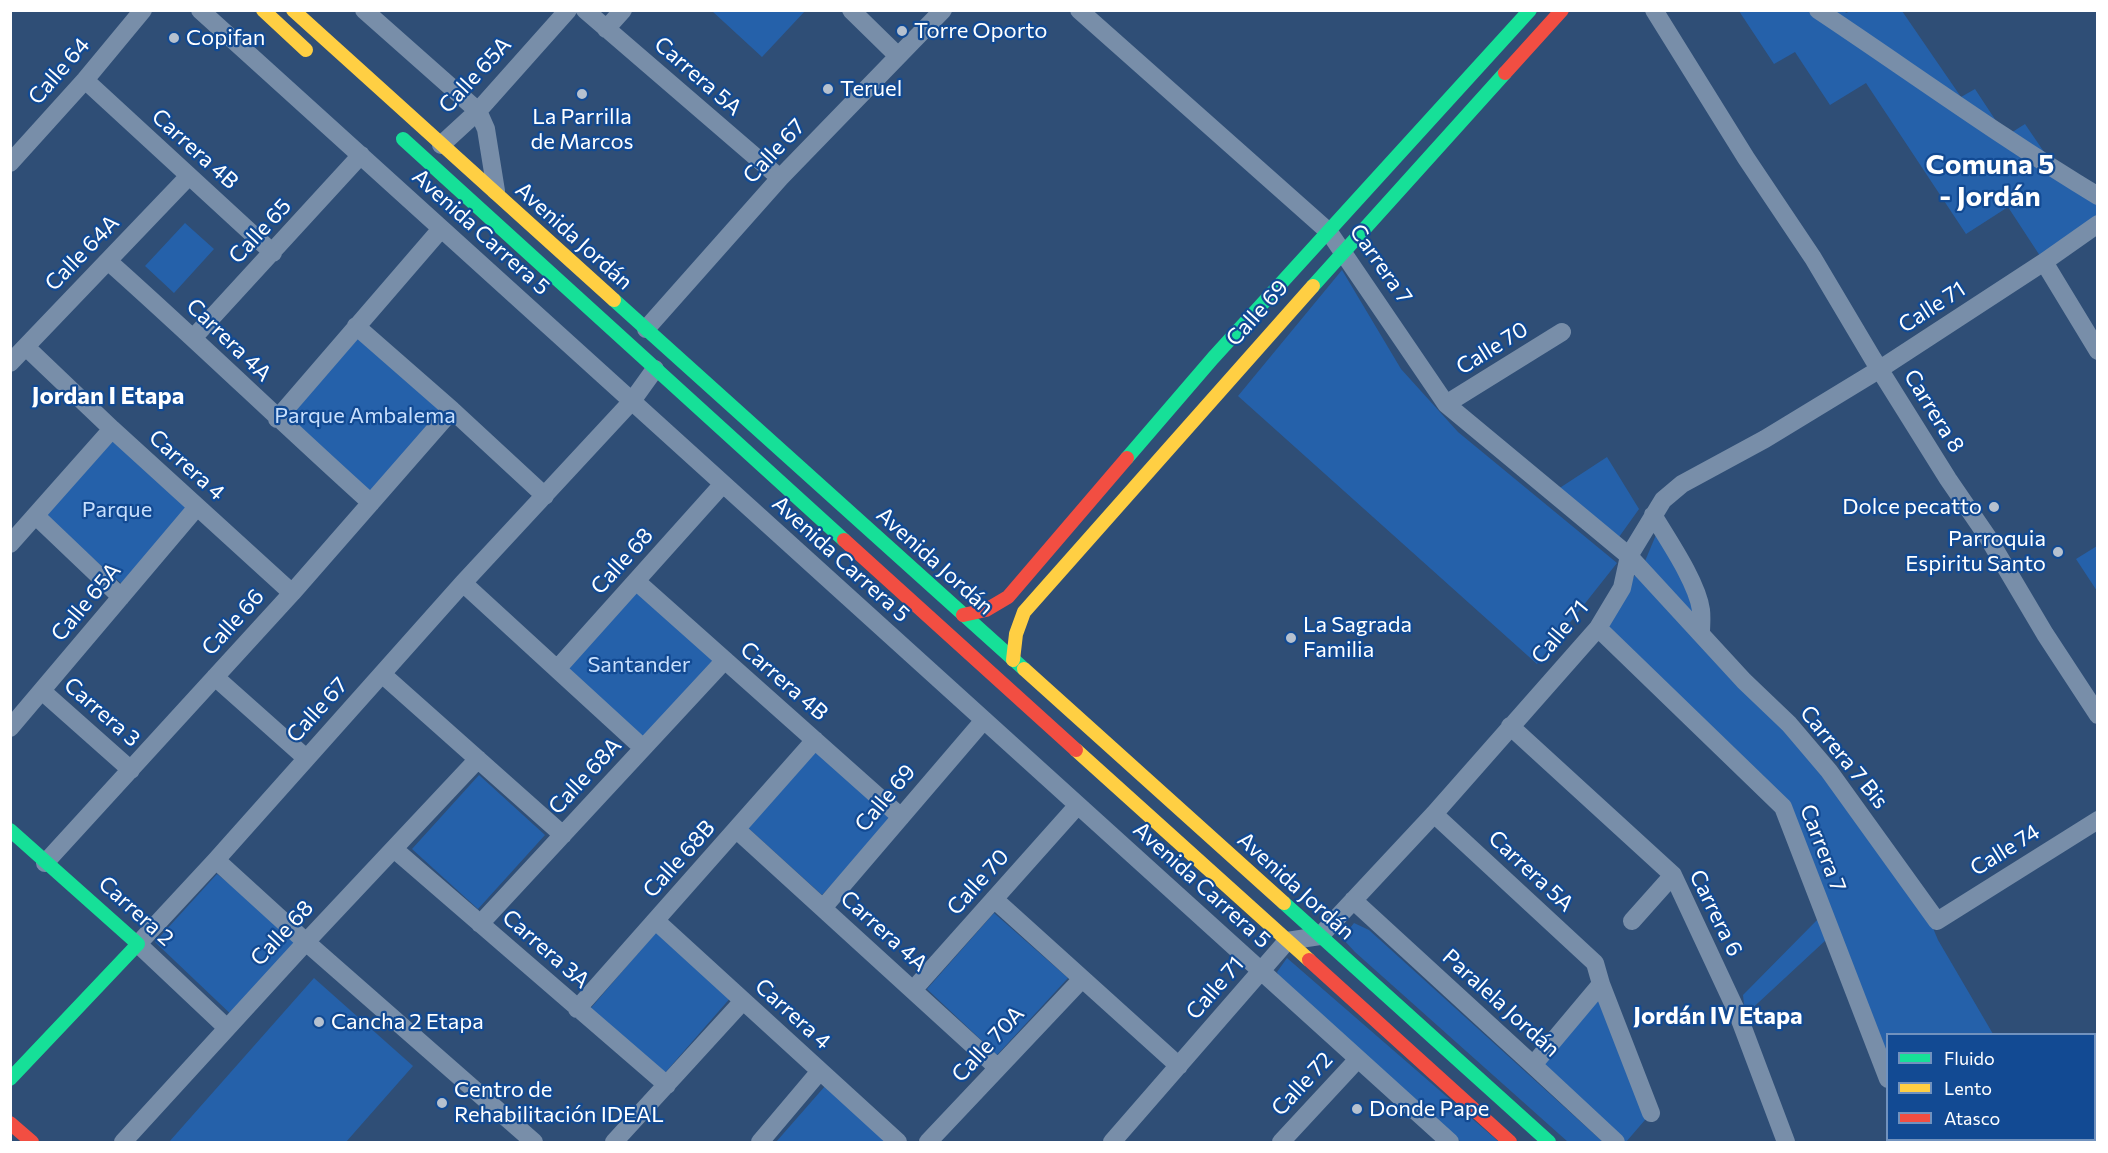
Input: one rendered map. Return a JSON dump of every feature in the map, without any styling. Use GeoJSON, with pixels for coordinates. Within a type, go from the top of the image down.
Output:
{"type":"FeatureCollection","features":[{"type":"Feature","properties":{"kind":"main road"},"geometry":{"type":"LineString","coordinates":[[263,10],[315,58]]}},
{"type":"Feature","properties":{"kind":"main road","name":"Avenida Jordán"},"geometry":{"type":"LineString","coordinates":[[293,10],[441,146],[646,328],[1549,1143]]}},
{"type":"Feature","properties":{"kind":"main road","name":"Calle 69"},"geometry":{"type":"LineString","coordinates":[[963,615],[986,610],[1008,597],[1213,358],[1530,10]]}},
{"type":"Feature","properties":{"kind":"main road","name":"Calle 69"},"geometry":{"type":"LineString","coordinates":[[1013,660],[1016,634],[1024,612],[1344,251],[1562,10]]}},
{"type":"Feature","properties":{"kind":"main road","name":"Avenida Jordán"},"geometry":{"type":"LineString","coordinates":[[393,130],[1510,1143]]}},
{"type":"Feature","properties":{"kind":"main road","name":"Carrera 2"},"geometry":{"type":"LineString","coordinates":[[10,830],[138,944]]}},
{"type":"Feature","properties":{"kind":"main road","name":"Calle 67"},"geometry":{"type":"LineString","coordinates":[[10,1079],[138,944]]}},
{"type":"Feature","properties":{"kind":"main road"},"geometry":{"type":"LineString","coordinates":[[10,1123],[32,1143]]}},
{"type":"Feature","properties":{"kind":"street","name":"Calle 64"},"geometry":{"type":"LineString","coordinates":[[10,163],[85,80],[143,10]]}},
{"type":"Feature","properties":{"kind":"street","name":"Avenida Carrera 5"},"geometry":{"type":"LineString","coordinates":[[200,10],[1450,1143]]}},
{"type":"Feature","properties":{"kind":"street","name":"Avenida Carrera 5"},"geometry":{"type":"LineString","coordinates":[[364,10],[478,111],[486,129],[496,195]]}},
{"type":"Feature","properties":{"kind":"street","name":"Calle 65A"},"geometry":{"type":"LineString","coordinates":[[441,146],[478,111],[568,10]]}},
{"type":"Feature","properties":{"kind":"street","name":"Carrera 5A"},"geometry":{"type":"LineString","coordinates":[[585,10],[780,178]]}},
{"type":"Feature","properties":{"kind":"street"},"geometry":{"type":"LineString","coordinates":[[606,29],[623,10]]}},
{"type":"Feature","properties":{"kind":"street"},"geometry":{"type":"LineString","coordinates":[[851,10],[898,56]]}},
{"type":"Feature","properties":{"kind":"street","name":"Calle 67"},"geometry":{"type":"LineString","coordinates":[[646,328],[780,178],[943,10]]}},
{"type":"Feature","properties":{"kind":"street","name":"Carrera 7"},"geometry":{"type":"LineString","coordinates":[[1079,10],[1329,232],[1446,404],[1629,556]]}},
{"type":"Feature","properties":{"kind":"street","name":"Carrera 8"},"geometry":{"type":"LineString","coordinates":[[1654,10],[1729,131],[1814,258],[1948,479],[1987,536],[2045,634],[2097,715]]}},
{"type":"Feature","properties":{"kind":"street"},"geometry":{"type":"LineString","coordinates":[[1818,10],[2097,196]]}},
{"type":"Feature","properties":{"kind":"street","name":"Carrera 4B"},"geometry":{"type":"LineString","coordinates":[[85,80],[273,253]]}},
{"type":"Feature","properties":{"kind":"street","name":"Calle 65"},"geometry":{"type":"LineString","coordinates":[[194,337],[361,155]]}},
{"type":"Feature","properties":{"kind":"street","name":"Calle 64A"},"geometry":{"type":"LineString","coordinates":[[10,363],[189,176]]}},
{"type":"Feature","properties":{"kind":"street","name":"Calle 71"},"geometry":{"type":"LineString","coordinates":[[1320,936],[1434,814],[1598,627],[1622,588],[1629,556],[1663,500],[1682,484],[1765,439],[1880,369],[2044,262],[2095,225]]}},
{"type":"Feature","properties":{"kind":"street"},"geometry":{"type":"LineString","coordinates":[[278,419],[441,229]]}},
{"type":"Feature","properties":{"kind":"street","name":"Carrera 4A"},"geometry":{"type":"LineString","coordinates":[[108,261],[194,337],[278,419],[370,503]]}},
{"type":"Feature","properties":{"kind":"street"},"geometry":{"type":"LineString","coordinates":[[2044,262],[2097,351]]}},
{"type":"Feature","properties":{"kind":"street"},"geometry":{"type":"LineString","coordinates":[[356,326],[545,496]]}},
{"type":"Feature","properties":{"kind":"street","name":"Calle 70"},"geometry":{"type":"LineString","coordinates":[[1446,404],[1562,333]]}},
{"type":"Feature","properties":{"kind":"street","name":"Carrera 4"},"geometry":{"type":"LineString","coordinates":[[26,347],[112,429],[292,593]]}},
{"type":"Feature","properties":{"kind":"street","name":"Calle 67"},"geometry":{"type":"LineString","coordinates":[[138,944],[463,583],[632,400],[655,369]]}},
{"type":"Feature","properties":{"kind":"street","name":"Calle 66"},"geometry":{"type":"LineString","coordinates":[[45,863],[292,593],[452,410]]}},
{"type":"Feature","properties":{"kind":"street"},"geometry":{"type":"LineString","coordinates":[[10,544],[112,429]]}},
{"type":"Feature","properties":{"kind":"street","name":"Calle 68"},"geometry":{"type":"LineString","coordinates":[[557,669],[722,485]]}},
{"type":"Feature","properties":{"kind":"street","name":"Calle 65A"},"geometry":{"type":"LineString","coordinates":[[10,728],[197,507]]}},
{"type":"Feature","properties":{"kind":"street"},"geometry":{"type":"LineString","coordinates":[[1653,515],[1677,555],[1695,592],[1701,609],[1701,634]]}},
{"type":"Feature","properties":{"kind":"street"},"geometry":{"type":"LineString","coordinates":[[36,516],[121,597]]}},
{"type":"Feature","properties":{"kind":"street","name":"Carrera 7 Bis"},"geometry":{"type":"LineString","coordinates":[[1629,556],[1744,681],[1789,724],[1829,771],[1937,921]]}},
{"type":"Feature","properties":{"kind":"street","name":"Carrera 4B"},"geometry":{"type":"LineString","coordinates":[[636,581],[901,817]]}},
{"type":"Feature","properties":{"kind":"street"},"geometry":{"type":"LineString","coordinates":[[463,583],[644,748]]}},
{"type":"Feature","properties":{"kind":"street","name":"Carrera 7"},"geometry":{"type":"LineString","coordinates":[[1598,627],[1783,807],[1886,1076]]}},
{"type":"Feature","properties":{"kind":"street","name":"Calle 68A"},"geometry":{"type":"LineString","coordinates":[[480,924],[725,660]]}},
{"type":"Feature","properties":{"kind":"street"},"geometry":{"type":"LineString","coordinates":[[382,674],[563,835]]}},
{"type":"Feature","properties":{"kind":"street"},"geometry":{"type":"LineString","coordinates":[[215,677],[306,758]]}},
{"type":"Feature","properties":{"kind":"street","name":"Carrera 3"},"geometry":{"type":"LineString","coordinates":[[42,691],[132,770]]}},
{"type":"Feature","properties":{"kind":"street","name":"Calle 69"},"geometry":{"type":"LineString","coordinates":[[823,908],[984,720]]}},
{"type":"Feature","properties":{"kind":"street","name":"Carrera 6"},"geometry":{"type":"LineString","coordinates":[[1510,726],[1673,875],[1737,1012],[1783,1141]]}},
{"type":"Feature","properties":{"kind":"street","name":"Calle 68B"},"geometry":{"type":"LineString","coordinates":[[577,1009],[815,740]]}},
{"type":"Feature","properties":{"kind":"street","name":"Calle 68"},"geometry":{"type":"LineString","coordinates":[[123,1143],[306,942],[478,759]]}},
{"type":"Feature","properties":{"kind":"street","name":"Calle 70"},"geometry":{"type":"LineString","coordinates":[[913,990],[1078,805]]}},
{"type":"Feature","properties":{"kind":"street","name":"Carrera 5A"},"geometry":{"type":"LineString","coordinates":[[1434,814],[1595,963],[1601,984]]}},
{"type":"Feature","properties":{"kind":"street","name":"Calle 74"},"geometry":{"type":"LineString","coordinates":[[1937,921],[2097,820]]}},
{"type":"Feature","properties":{"kind":"street","name":"Carrera 4A"},"geometry":{"type":"LineString","coordinates":[[737,830],[998,1068]]}},
{"type":"Feature","properties":{"kind":"street","name":"Carrera 3A"},"geometry":{"type":"LineString","coordinates":[[394,849],[577,1009],[667,1084]]}},
{"type":"Feature","properties":{"kind":"street"},"geometry":{"type":"LineString","coordinates":[[216,860],[534,1143]]}},
{"type":"Feature","properties":{"kind":"street"},"geometry":{"type":"LineString","coordinates":[[1632,921],[1673,875]]}},
{"type":"Feature","properties":{"kind":"street"},"geometry":{"type":"LineString","coordinates":[[994,899],[1179,1066]]}},
{"type":"Feature","properties":{"kind":"street","name":"Paralela Jordán"},"geometry":{"type":"LineString","coordinates":[[1353,900],[1616,1143]]}},
{"type":"Feature","properties":{"kind":"street","name":"Carrera 4"},"geometry":{"type":"LineString","coordinates":[[656,921],[898,1143]]}},
{"type":"Feature","properties":{"kind":"street"},"geometry":{"type":"LineString","coordinates":[[1287,941],[1320,936]]}},
{"type":"Feature","properties":{"kind":"street","name":"Calle 71"},"geometry":{"type":"LineString","coordinates":[[1112,1143],[1287,941]]}},
{"type":"Feature","properties":{"kind":"street","name":"Carrera 2"},"geometry":{"type":"LineString","coordinates":[[138,944],[227,1028]]}},
{"type":"Feature","properties":{"kind":"street","name":"Calle 70A"},"geometry":{"type":"LineString","coordinates":[[928,1143],[1082,979]]}},
{"type":"Feature","properties":{"kind":"street"},"geometry":{"type":"LineString","coordinates":[[1533,1065],[1601,984],[1651,1113]]}},
{"type":"Feature","properties":{"kind":"street"},"geometry":{"type":"LineString","coordinates":[[614,1143],[743,1000]]}},
{"type":"Feature","properties":{"kind":"street","name":"Calle 72"},"geometry":{"type":"LineString","coordinates":[[1281,1143],[1358,1059]]}},
{"type":"Feature","properties":{"kind":"street"},"geometry":{"type":"LineString","coordinates":[[760,1143],[820,1071]]}},
{"type":"Feature","properties":{"kind":"green space"},"geometry":{"type":"Polygon","coordinates":[[[1844,10],[1846,13],[1851,11],[1902,11],[1961,97],[1975,89],[2006,136],[2025,124],[2057,171],[2097,204],[2097,218],[2044,262],[2008,207],[1966,234],[1866,83],[1830,105],[1795,52],[1774,64],[1739,11],[1844,10]]]}},
{"type":"Feature","properties":{"kind":"green space"},"geometry":{"type":"Polygon","coordinates":[[[712,11],[805,11],[762,57],[712,11]]]}},
{"type":"Feature","properties":{"kind":"green space"},"geometry":{"type":"Polygon","coordinates":[[[185,223],[214,249],[174,293],[145,266],[185,223]]]}},
{"type":"Feature","properties":{"kind":"green space"},"geometry":{"type":"Polygon","coordinates":[[[1342,270],[1401,369],[1458,432],[1617,563],[1537,664],[1238,396],[1342,270]]]}},
{"type":"Feature","properties":{"kind":"green space","name":"Parque Ambalema"},"geometry":{"type":"Polygon","coordinates":[[[357,334],[446,410],[370,497],[283,420],[357,334]]]}},
{"type":"Feature","properties":{"kind":"green space","name":"Parque"},"geometry":{"type":"Polygon","coordinates":[[[112,436],[191,506],[122,584],[43,514],[112,436]]]}},
{"type":"Feature","properties":{"kind":"green space"},"geometry":{"type":"Polygon","coordinates":[[[1607,457],[1639,509],[1614,544],[1552,493],[1607,457]]]}},
{"type":"Feature","properties":{"kind":"green space"},"geometry":{"type":"Polygon","coordinates":[[[1658,530],[1675,556],[1699,627],[1643,566],[1658,530]]]}},
{"type":"Feature","properties":{"kind":"green space"},"geometry":{"type":"Polygon","coordinates":[[[2097,546],[2097,591],[2076,559],[2097,546]]]}},
{"type":"Feature","properties":{"kind":"green space"},"geometry":{"type":"Polygon","coordinates":[[[1637,571],[1805,751],[1930,921],[1938,940],[1992,1033],[1886,1033],[1886,1067],[1785,805],[1606,629],[1637,571]]]}},
{"type":"Feature","properties":{"kind":"green space","name":"Santander"},"geometry":{"type":"Polygon","coordinates":[[[636,581],[725,660],[642,747],[557,669],[636,581]]]}},
{"type":"Feature","properties":{"kind":"green space"},"geometry":{"type":"Polygon","coordinates":[[[815,750],[892,818],[822,895],[746,826],[815,750]]]}},
{"type":"Feature","properties":{"kind":"green space"},"geometry":{"type":"Polygon","coordinates":[[[479,775],[545,835],[478,909],[412,849],[479,775]]]}},
{"type":"Feature","properties":{"kind":"green space"},"geometry":{"type":"Polygon","coordinates":[[[217,874],[306,942],[237,1020],[155,942],[217,874]]]}},
{"type":"Feature","properties":{"kind":"green space"},"geometry":{"type":"Polygon","coordinates":[[[994,913],[1068,978],[997,1055],[927,989],[994,913]]]}},
{"type":"Feature","properties":{"kind":"green space"},"geometry":{"type":"Polygon","coordinates":[[[1819,918],[1827,939],[1745,1015],[1743,995],[1819,918]]]}},
{"type":"Feature","properties":{"kind":"green space"},"geometry":{"type":"Polygon","coordinates":[[[1354,923],[1369,930],[1603,1142],[1568,1142],[1355,952],[1342,938],[1354,923]]]}},
{"type":"Feature","properties":{"kind":"green space"},"geometry":{"type":"Polygon","coordinates":[[[657,931],[732,996],[664,1074],[590,1009],[657,931]]]}},
{"type":"Feature","properties":{"kind":"green space"},"geometry":{"type":"Polygon","coordinates":[[[1287,958],[1499,1142],[1461,1142],[1280,979],[1277,972],[1287,958]]]}},
{"type":"Feature","properties":{"kind":"green space","name":"Cancha 2 Etapa"},"geometry":{"type":"Polygon","coordinates":[[[314,978],[413,1066],[346,1142],[169,1142],[314,978]]]}},
{"type":"Feature","properties":{"kind":"green space"},"geometry":{"type":"Polygon","coordinates":[[[1601,984],[1651,1113],[1626,1142],[1616,1142],[1533,1065],[1601,984]]]}},
{"type":"Feature","properties":{"kind":"green space"},"geometry":{"type":"Polygon","coordinates":[[[826,1085],[891,1142],[776,1142],[826,1085]]]}},
{"type":"Feature","properties":{"kind":"green space"},"geometry":{"type":"Polygon","coordinates":[[[1915,1141],[2056,1142],[1916,1142],[1915,1141]]]}},
{"type":"Feature","properties":{"kind":"traffic: fast"},"geometry":{"type":"LineString","coordinates":[[1127,458],[1213,358],[1530,10]]}},
{"type":"Feature","properties":{"kind":"traffic: fast"},"geometry":{"type":"LineString","coordinates":[[1313,286],[1505,73]]}},
{"type":"Feature","properties":{"kind":"traffic: fast"},"geometry":{"type":"LineString","coordinates":[[403,139],[844,540]]}},
{"type":"Feature","properties":{"kind":"traffic: fast"},"geometry":{"type":"LineString","coordinates":[[614,300],[1024,669]]}},
{"type":"Feature","properties":{"kind":"traffic: fast"},"geometry":{"type":"LineString","coordinates":[[10,830],[138,944],[10,1079]]}},
{"type":"Feature","properties":{"kind":"traffic: fast"},"geometry":{"type":"LineString","coordinates":[[1284,903],[1549,1142]]}},
{"type":"Feature","properties":{"kind":"traffic: slow"},"geometry":{"type":"LineString","coordinates":[[263,10],[306,50]]}},
{"type":"Feature","properties":{"kind":"traffic: slow"},"geometry":{"type":"LineString","coordinates":[[293,10],[614,300]]}},
{"type":"Feature","properties":{"kind":"traffic: slow"},"geometry":{"type":"LineString","coordinates":[[1013,660],[1016,634],[1024,612],[1313,286]]}},
{"type":"Feature","properties":{"kind":"traffic: slow"},"geometry":{"type":"LineString","coordinates":[[1024,669],[1284,903]]}},
{"type":"Feature","properties":{"kind":"traffic: slow"},"geometry":{"type":"LineString","coordinates":[[1076,750],[1309,960]]}},
{"type":"Feature","properties":{"kind":"traffic: jam"},"geometry":{"type":"LineString","coordinates":[[1505,73],[1562,10]]}},
{"type":"Feature","properties":{"kind":"traffic: jam"},"geometry":{"type":"LineString","coordinates":[[963,615],[986,610],[1008,597],[1127,458]]}},
{"type":"Feature","properties":{"kind":"traffic: jam"},"geometry":{"type":"LineString","coordinates":[[844,540],[1076,750]]}},
{"type":"Feature","properties":{"kind":"traffic: jam"},"geometry":{"type":"LineString","coordinates":[[1309,960],[1510,1142]]}},
{"type":"Feature","properties":{"kind":"traffic: jam"},"geometry":{"type":"LineString","coordinates":[[10,1123],[32,1142]]}},
{"type":"Feature","properties":{"kind":"place","name":"Torre Oporto"},"geometry":{"type":"Point","coordinates":[902,31]}},
{"type":"Feature","properties":{"kind":"place","name":"Copifan"},"geometry":{"type":"Point","coordinates":[174,38]}},
{"type":"Feature","properties":{"kind":"place","name":"Teruel"},"geometry":{"type":"Point","coordinates":[828,89]}},
{"type":"Feature","properties":{"kind":"place","name":"La Parrilla de Marcos"},"geometry":{"type":"Point","coordinates":[582,94]}},
{"type":"Feature","properties":{"kind":"place","name":"Dolce pecatto"},"geometry":{"type":"Point","coordinates":[1994,507]}},
{"type":"Feature","properties":{"kind":"place","name":"Parroquia Espiritu Santo"},"geometry":{"type":"Point","coordinates":[2058,552]}},
{"type":"Feature","properties":{"kind":"place","name":"La Sagrada Familia"},"geometry":{"type":"Point","coordinates":[1291,638]}},
{"type":"Feature","properties":{"kind":"place","name":"Cancha 2 Etapa"},"geometry":{"type":"Point","coordinates":[319,1022]}},
{"type":"Feature","properties":{"kind":"place","name":"Centro de Rehabilitación IDEAL"},"geometry":{"type":"Point","coordinates":[442,1103]}},
{"type":"Feature","properties":{"kind":"place","name":"Donde Pape"},"geometry":{"type":"Point","coordinates":[1357,1109]}},
{"type":"Feature","properties":{"kind":"district","name":"Comuna 5 - Jordán"},"geometry":{"type":"Point","coordinates":[1990,181]}},
{"type":"Feature","properties":{"kind":"district","name":"Jordan I Etapa"},"geometry":{"type":"Point","coordinates":[108,396]}},
{"type":"Feature","properties":{"kind":"district","name":"Jordán IV Etapa"},"geometry":{"type":"Point","coordinates":[1718,1016]}}]}
